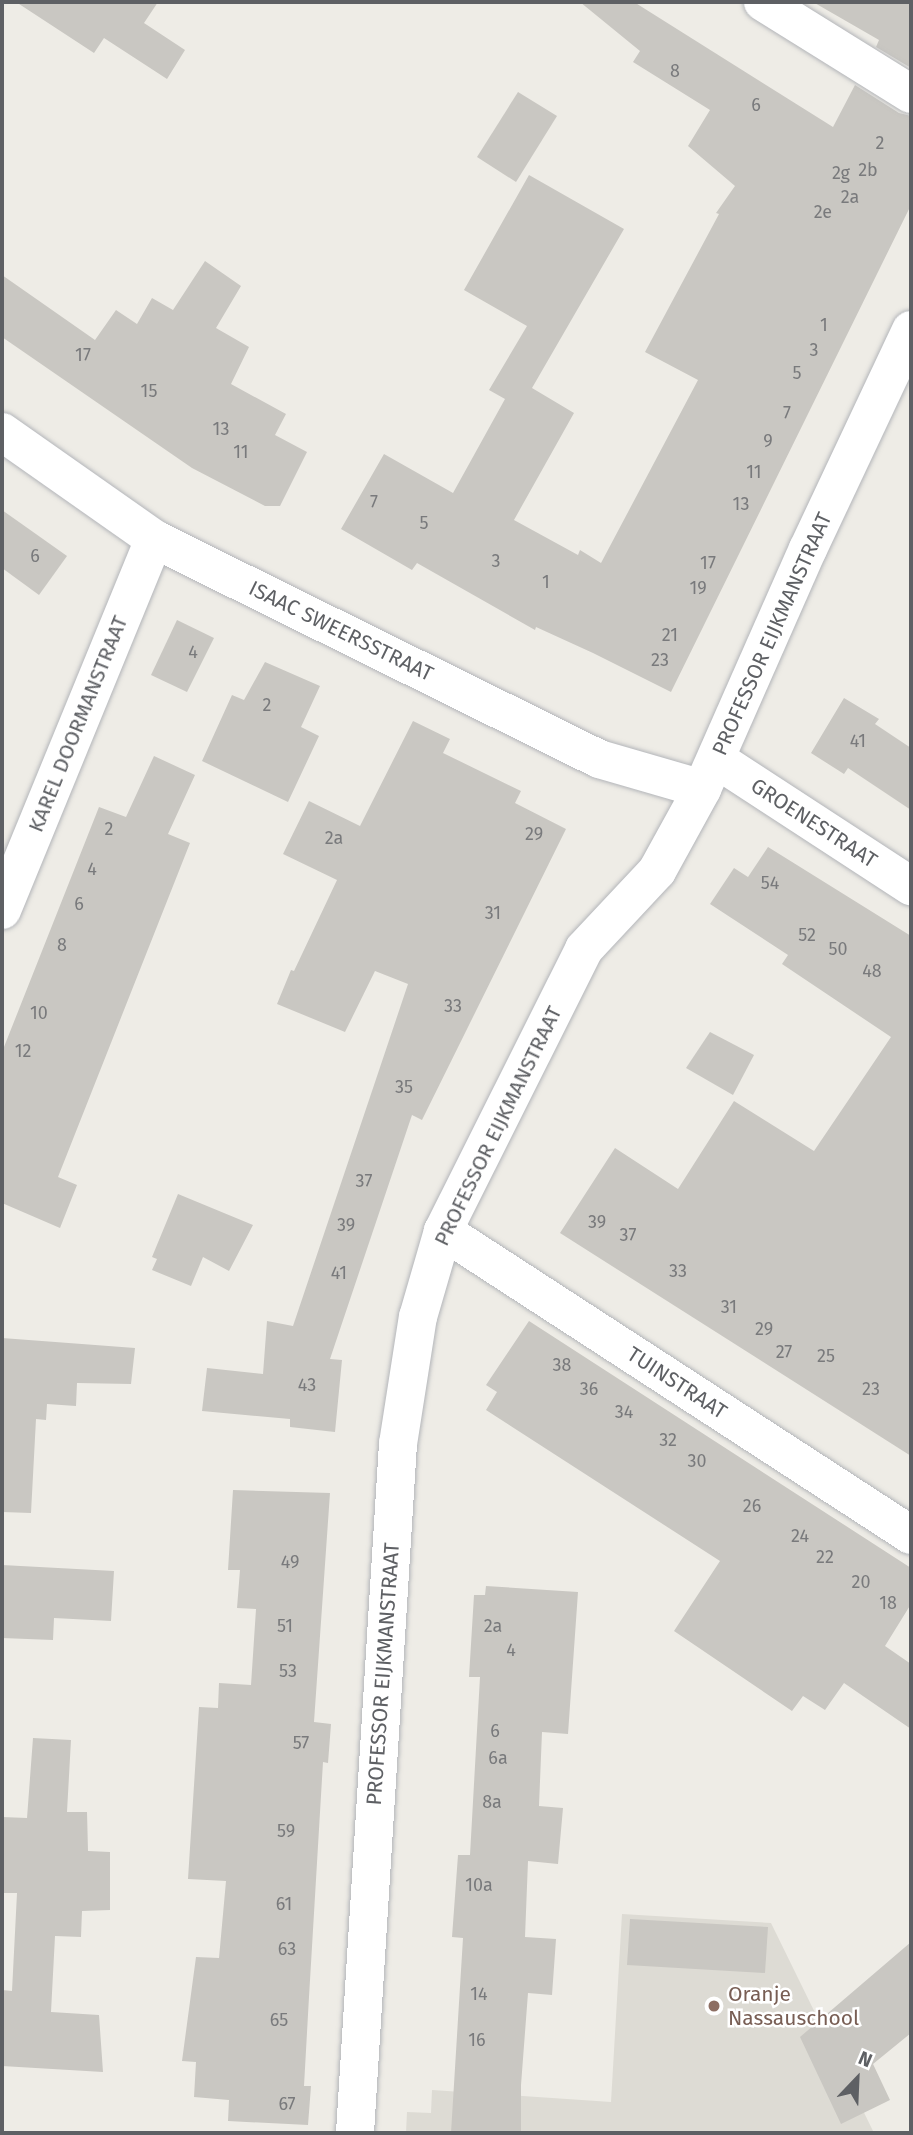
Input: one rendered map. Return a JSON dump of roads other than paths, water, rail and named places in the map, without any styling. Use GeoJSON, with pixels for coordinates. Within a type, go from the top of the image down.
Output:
{"type":"FeatureCollection","features":[{"type":"Feature","properties":{"kind":"street"},"geometry":{"type":"LineString","coordinates":[[763,2],[911,94]]}},
{"type":"Feature","properties":{"kind":"street","name":"PROFESSOR EIJKMANSTRAAT"},"geometry":{"type":"LineString","coordinates":[[355,2133],[398,1444],[418,1317],[443,1231],[584,949],[657,871],[709,774],[808,548],[911,330]]}},
{"type":"Feature","properties":{"kind":"street","name":"ISAAC SWEERSSTRAAT"},"geometry":{"type":"LineString","coordinates":[[2,432],[154,539],[599,759],[709,774]]}},
{"type":"Feature","properties":{"kind":"street","name":"KAREL DOORMANSTRAAT"},"geometry":{"type":"LineString","coordinates":[[2,910],[154,539]]}},
{"type":"Feature","properties":{"kind":"street","name":"GROENESTRAAT"},"geometry":{"type":"LineString","coordinates":[[709,774],[911,886]]}},
{"type":"Feature","properties":{"kind":"street","name":"TUINSTRAAT"},"geometry":{"type":"LineString","coordinates":[[443,1231],[911,1535]]}},
{"type":"Feature","properties":{"kind":"place","name":"Oranje Nassauschool"},"geometry":{"type":"Point","coordinates":[714,2006]}}]}
